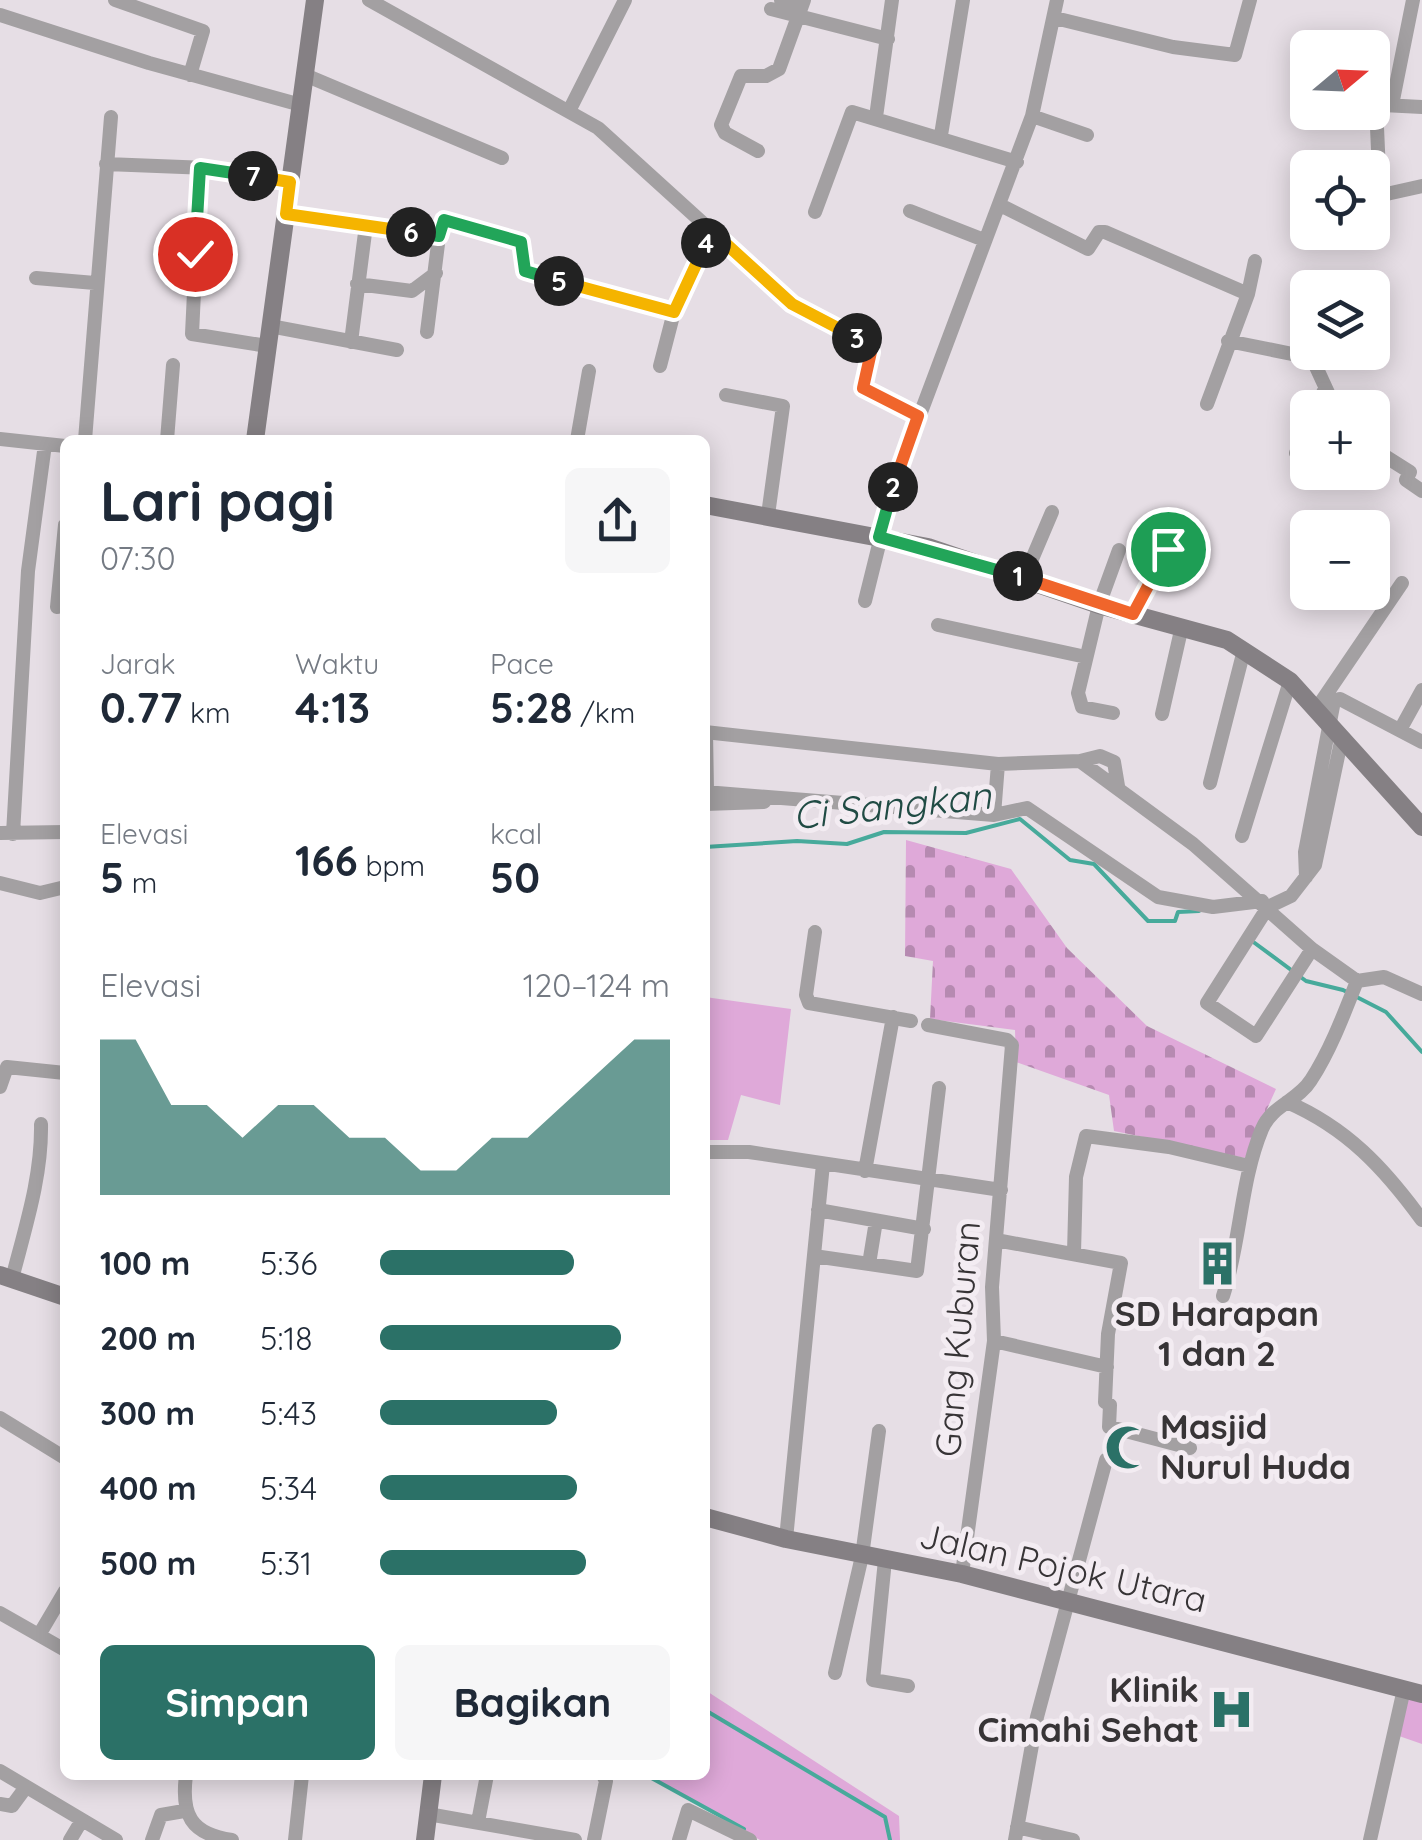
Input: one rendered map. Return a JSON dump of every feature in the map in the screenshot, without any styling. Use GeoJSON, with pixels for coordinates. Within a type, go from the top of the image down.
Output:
{"type":"FeatureCollection","features":[{"type":"Feature","properties":{"kind":"main road"},"geometry":{"type":"LineString","coordinates":[[256,435],[316,0]]}},
{"type":"Feature","properties":{"kind":"main road"},"geometry":{"type":"LineString","coordinates":[[710,506],[879,537],[1024,578],[1099,605],[1217,635],[1290,681],[1422,827]]}},
{"type":"Feature","properties":{"kind":"main road"},"geometry":{"type":"LineString","coordinates":[[6,1277],[60,1295]]}},
{"type":"Feature","properties":{"kind":"main road","name":"Jalan Pojok Utara"},"geometry":{"type":"LineString","coordinates":[[710,1517],[786,1539],[962,1574],[1413,1691]]}},
{"type":"Feature","properties":{"kind":"main road"},"geometry":{"type":"LineString","coordinates":[[425,1840],[431,1780]]}},
{"type":"Feature","properties":{"kind":"street"},"geometry":{"type":"LineString","coordinates":[[115,0],[204,31],[190,75]]}},
{"type":"Feature","properties":{"kind":"street"},"geometry":{"type":"LineString","coordinates":[[370,0],[612,138],[673,201],[792,304],[860,340],[871,352],[863,388],[918,416]]}},
{"type":"Feature","properties":{"kind":"street"},"geometry":{"type":"LineString","coordinates":[[569,111],[626,0]]}},
{"type":"Feature","properties":{"kind":"street"},"geometry":{"type":"LineString","coordinates":[[876,117],[892,0]]}},
{"type":"Feature","properties":{"kind":"street"},"geometry":{"type":"LineString","coordinates":[[941,135],[963,0]]}},
{"type":"Feature","properties":{"kind":"street"},"geometry":{"type":"LineString","coordinates":[[866,601],[879,537],[918,416],[1032,116],[1057,0]]}},
{"type":"Feature","properties":{"kind":"street"},"geometry":{"type":"LineString","coordinates":[[1055,18],[1173,48],[1236,55],[1250,0]]}},
{"type":"Feature","properties":{"kind":"street"},"geometry":{"type":"LineString","coordinates":[[1390,73],[1413,0]]}},
{"type":"Feature","properties":{"kind":"street"},"geometry":{"type":"LineString","coordinates":[[776,5],[801,8],[888,39]]}},
{"type":"Feature","properties":{"kind":"street"},"geometry":{"type":"LineString","coordinates":[[758,152],[725,133],[721,125],[741,76],[766,76],[779,69],[801,8]]}},
{"type":"Feature","properties":{"kind":"street"},"geometry":{"type":"LineString","coordinates":[[0,15],[190,75],[300,104]]}},
{"type":"Feature","properties":{"kind":"street"},"geometry":{"type":"LineString","coordinates":[[305,75],[502,158]]}},
{"type":"Feature","properties":{"kind":"street"},"geometry":{"type":"LineString","coordinates":[[1390,105],[1422,107]]}},
{"type":"Feature","properties":{"kind":"street"},"geometry":{"type":"LineString","coordinates":[[815,212],[852,112],[941,135],[1017,162]]}},
{"type":"Feature","properties":{"kind":"street"},"geometry":{"type":"LineString","coordinates":[[1032,116],[1086,135]]}},
{"type":"Feature","properties":{"kind":"street"},"geometry":{"type":"LineString","coordinates":[[85,435],[111,117]]}},
{"type":"Feature","properties":{"kind":"street"},"geometry":{"type":"LineString","coordinates":[[106,164],[200,168],[290,182]]}},
{"type":"Feature","properties":{"kind":"street"},"geometry":{"type":"LineString","coordinates":[[200,168],[192,334],[267,346]]}},
{"type":"Feature","properties":{"kind":"street"},"geometry":{"type":"LineString","coordinates":[[1390,193],[1422,186]]}},
{"type":"Feature","properties":{"kind":"street"},"geometry":{"type":"LineString","coordinates":[[1000,204],[1088,249],[1099,232],[1105,232],[1248,294]]}},
{"type":"Feature","properties":{"kind":"street"},"geometry":{"type":"LineString","coordinates":[[910,212],[984,240]]}},
{"type":"Feature","properties":{"kind":"street"},"geometry":{"type":"LineString","coordinates":[[286,214],[439,236]]}},
{"type":"Feature","properties":{"kind":"street"},"geometry":{"type":"LineString","coordinates":[[427,332],[444,220],[521,242],[526,272],[674,312]]}},
{"type":"Feature","properties":{"kind":"street"},"geometry":{"type":"LineString","coordinates":[[351,342],[366,225]]}},
{"type":"Feature","properties":{"kind":"street"},"geometry":{"type":"LineString","coordinates":[[660,366],[674,312],[712,231]]}},
{"type":"Feature","properties":{"kind":"street"},"geometry":{"type":"LineString","coordinates":[[1207,404],[1248,294],[1255,261]]}},
{"type":"Feature","properties":{"kind":"street"},"geometry":{"type":"LineString","coordinates":[[358,284],[412,292],[436,273]]}},
{"type":"Feature","properties":{"kind":"street"},"geometry":{"type":"LineString","coordinates":[[36,278],[95,283]]}},
{"type":"Feature","properties":{"kind":"street"},"geometry":{"type":"LineString","coordinates":[[270,326],[397,350]]}},
{"type":"Feature","properties":{"kind":"street"},"geometry":{"type":"LineString","coordinates":[[1228,341],[1290,351]]}},
{"type":"Feature","properties":{"kind":"street"},"geometry":{"type":"LineString","coordinates":[[167,435],[174,365]]}},
{"type":"Feature","properties":{"kind":"street"},"geometry":{"type":"LineString","coordinates":[[1321,370],[1325,389]]}},
{"type":"Feature","properties":{"kind":"street"},"geometry":{"type":"LineString","coordinates":[[578,435],[589,371]]}},
{"type":"Feature","properties":{"kind":"street"},"geometry":{"type":"LineString","coordinates":[[726,394],[783,406],[768,515]]}},
{"type":"Feature","properties":{"kind":"street"},"geometry":{"type":"LineString","coordinates":[[0,439],[60,446]]}},
{"type":"Feature","properties":{"kind":"street"},"geometry":{"type":"LineString","coordinates":[[45,444],[28,572],[7,834],[60,832]]}},
{"type":"Feature","properties":{"kind":"street"},"geometry":{"type":"LineString","coordinates":[[1390,459],[1410,472],[1406,480],[1422,491]]}},
{"type":"Feature","properties":{"kind":"street"},"geometry":{"type":"LineString","coordinates":[[1024,578],[1052,512]]}},
{"type":"Feature","properties":{"kind":"street"},"geometry":{"type":"LineString","coordinates":[[1133,614],[1168,549]]}},
{"type":"Feature","properties":{"kind":"street"},"geometry":{"type":"LineString","coordinates":[[1113,712],[1079,704],[1099,605],[1118,550]]}},
{"type":"Feature","properties":{"kind":"street"},"geometry":{"type":"LineString","coordinates":[[57,608],[60,577]]}},
{"type":"Feature","properties":{"kind":"street"},"geometry":{"type":"LineString","coordinates":[[1329,723],[1402,583]]}},
{"type":"Feature","properties":{"kind":"street"},"geometry":{"type":"LineString","coordinates":[[938,624],[1086,657]]}},
{"type":"Feature","properties":{"kind":"street"},"geometry":{"type":"LineString","coordinates":[[1162,714],[1182,626]]}},
{"type":"Feature","properties":{"kind":"street"},"geometry":{"type":"LineString","coordinates":[[1210,783],[1244,650]]}},
{"type":"Feature","properties":{"kind":"street"},"geometry":{"type":"LineString","coordinates":[[1242,836],[1290,681]]}},
{"type":"Feature","properties":{"kind":"street"},"geometry":{"type":"LineString","coordinates":[[1400,730],[1422,690]]}},
{"type":"Feature","properties":{"kind":"street"},"geometry":{"type":"LineString","coordinates":[[710,795],[994,815],[1027,808],[1158,897],[1213,906],[1265,904],[1290,896],[1318,855],[1331,706],[1340,698],[1422,742]]}},
{"type":"Feature","properties":{"kind":"street"},"geometry":{"type":"LineString","coordinates":[[710,733],[998,764],[1080,761],[1118,786],[1265,904],[1353,992]]}},
{"type":"Feature","properties":{"kind":"street"},"geometry":{"type":"LineString","coordinates":[[994,815],[998,764]]}},
{"type":"Feature","properties":{"kind":"street"},"geometry":{"type":"LineString","coordinates":[[0,883],[60,895]]}},
{"type":"Feature","properties":{"kind":"street"},"geometry":{"type":"LineString","coordinates":[[1265,904],[1207,1003],[1256,1036],[1312,948]]}},
{"type":"Feature","properties":{"kind":"street"},"geometry":{"type":"LineString","coordinates":[[815,932],[806,995],[809,1003],[911,1021]]}},
{"type":"Feature","properties":{"kind":"street"},"geometry":{"type":"LineString","coordinates":[[1223,1296],[1239,1240],[1250,1166],[1263,1126],[1311,1081],[1353,992],[1384,977],[1422,994]]}},
{"type":"Feature","properties":{"kind":"street"},"geometry":{"type":"LineString","coordinates":[[865,1171],[893,1017]]}},
{"type":"Feature","properties":{"kind":"street","name":"Gang Kuburan"},"geometry":{"type":"LineString","coordinates":[[928,1025],[1011,1043],[992,1287],[994,1341],[962,1574]]}},
{"type":"Feature","properties":{"kind":"street"},"geometry":{"type":"LineString","coordinates":[[0,1087],[7,1067],[60,1072]]}},
{"type":"Feature","properties":{"kind":"street"},"geometry":{"type":"LineString","coordinates":[[814,1256],[917,1271],[939,1088]]}},
{"type":"Feature","properties":{"kind":"street"},"geometry":{"type":"LineString","coordinates":[[1287,1102],[1322,1117],[1384,1168],[1422,1220]]}},
{"type":"Feature","properties":{"kind":"street"},"geometry":{"type":"LineString","coordinates":[[6,1277],[38,1168],[41,1124]]}},
{"type":"Feature","properties":{"kind":"street"},"geometry":{"type":"LineString","coordinates":[[1074,1253],[1076,1176],[1086,1136],[1169,1147],[1250,1166]]}},
{"type":"Feature","properties":{"kind":"street"},"geometry":{"type":"LineString","coordinates":[[710,1152],[749,1152],[1002,1190]]}},
{"type":"Feature","properties":{"kind":"street"},"geometry":{"type":"LineString","coordinates":[[786,1539],[823,1164]]}},
{"type":"Feature","properties":{"kind":"street"},"geometry":{"type":"LineString","coordinates":[[818,1210],[924,1229]]}},
{"type":"Feature","properties":{"kind":"street"},"geometry":{"type":"LineString","coordinates":[[869,1264],[876,1221]]}},
{"type":"Feature","properties":{"kind":"street"},"geometry":{"type":"LineString","coordinates":[[996,1240],[1121,1263],[1107,1366],[1108,1427],[1190,1448]]}},
{"type":"Feature","properties":{"kind":"street"},"geometry":{"type":"LineString","coordinates":[[994,1341],[1107,1366]]}},
{"type":"Feature","properties":{"kind":"street"},"geometry":{"type":"LineString","coordinates":[[0,1418],[60,1455]]}},
{"type":"Feature","properties":{"kind":"street"},"geometry":{"type":"LineString","coordinates":[[1073,1840],[1016,1833],[1066,1600],[1106,1460],[1113,1460],[1118,1429]]}},
{"type":"Feature","properties":{"kind":"street"},"geometry":{"type":"LineString","coordinates":[[835,1673],[862,1556],[879,1430]]}},
{"type":"Feature","properties":{"kind":"street"},"geometry":{"type":"LineString","coordinates":[[885,1560],[873,1680],[908,1686]]}},
{"type":"Feature","properties":{"kind":"street"},"geometry":{"type":"LineString","coordinates":[[39,1636],[60,1600]]}},
{"type":"Feature","properties":{"kind":"street"},"geometry":{"type":"LineString","coordinates":[[0,1613],[60,1647]]}},
{"type":"Feature","properties":{"kind":"street"},"geometry":{"type":"LineString","coordinates":[[1370,1840],[1413,1691]]}},
{"type":"Feature","properties":{"kind":"street"},"geometry":{"type":"LineString","coordinates":[[0,1771],[116,1840]]}},
{"type":"Feature","properties":{"kind":"street"},"geometry":{"type":"LineString","coordinates":[[186,1780],[184,1812],[199,1831],[232,1840]]}},
{"type":"Feature","properties":{"kind":"street"},"geometry":{"type":"LineString","coordinates":[[294,1840],[301,1780]]}},
{"type":"Feature","properties":{"kind":"street"},"geometry":{"type":"LineString","coordinates":[[478,1822],[485,1780]]}},
{"type":"Feature","properties":{"kind":"street"},"geometry":{"type":"LineString","coordinates":[[594,1840],[606,1780]]}},
{"type":"Feature","properties":{"kind":"street"},"geometry":{"type":"LineString","coordinates":[[0,1804],[12,1806],[26,1786]]}},
{"type":"Feature","properties":{"kind":"street"},"geometry":{"type":"LineString","coordinates":[[679,1840],[688,1810],[750,1840]]}},
{"type":"Feature","properties":{"kind":"street"},"geometry":{"type":"LineString","coordinates":[[152,1840],[162,1815],[184,1812]]}},
{"type":"Feature","properties":{"kind":"street"},"geometry":{"type":"LineString","coordinates":[[428,1814],[575,1840]]}},
{"type":"Feature","properties":{"kind":"street"},"geometry":{"type":"LineString","coordinates":[[70,1840],[82,1820]]}},
{"type":"Feature","properties":{"kind":"green space"},"geometry":{"type":"Polygon","coordinates":[[[906,840],[1011,869],[1067,948],[1147,1026],[1276,1089],[1245,1158],[1114,1131],[1109,1095],[1016,1062],[1015,1030],[930,1019],[933,961],[905,956],[906,840]]]}},
{"type":"Feature","properties":{"kind":"green space"},"geometry":{"type":"Polygon","coordinates":[[[710,998],[791,1009],[780,1105],[741,1095],[728,1140],[710,1140],[710,998]]]}},
{"type":"Feature","properties":{"kind":"green space"},"geometry":{"type":"Polygon","coordinates":[[[710,1693],[899,1816],[900,1840],[760,1840],[655,1780],[710,1780],[710,1693]]]}},
{"type":"Feature","properties":{"kind":"green space"},"geometry":{"type":"Polygon","coordinates":[[[1408,1695],[1422,1699],[1422,1744],[1399,1736],[1408,1695]]]}},
{"type":"Feature","properties":{"kind":"waterway","name":"Ci Sangkan"},"geometry":{"type":"LineString","coordinates":[[710,847],[797,841],[847,844],[884,832],[966,833],[1020,819],[1070,860],[1094,864],[1148,921],[1175,921],[1178,912],[1199,911]]}},
{"type":"Feature","properties":{"kind":"waterway","name":"Ci Sangkan"},"geometry":{"type":"LineString","coordinates":[[1252,941],[1306,981],[1343,990],[1386,1012],[1422,1052]]}},
{"type":"Feature","properties":{"kind":"waterway"},"geometry":{"type":"LineString","coordinates":[[710,1713],[885,1817],[890,1840]]}},
{"type":"Feature","properties":{"kind":"waterway"},"geometry":{"type":"LineString","coordinates":[[655,1780],[744,1829]]}},
{"type":"Feature","properties":{"kind":"place","name":"SD Harapan 1 dan 2"},"geometry":{"type":"Point","coordinates":[1217,1264]}},
{"type":"Feature","properties":{"kind":"place","name":"Masjid Nurul Huda"},"geometry":{"type":"Point","coordinates":[1127,1447]}},
{"type":"Feature","properties":{"kind":"place","name":"Klinik Cimahi Sehat"},"geometry":{"type":"Point","coordinates":[1232,1710]}},
{"type":"Feature","properties":{"kind":"route"},"geometry":{"type":"LineString","coordinates":[[195,254],[200,168],[290,182],[286,214],[439,236],[440,222],[444,220],[521,242],[525,247],[526,272],[674,312],[712,231],[792,304],[860,340],[871,352],[861,380],[863,388],[918,416],[879,537],[928,548],[1133,614],[1168,549]]}}]}
